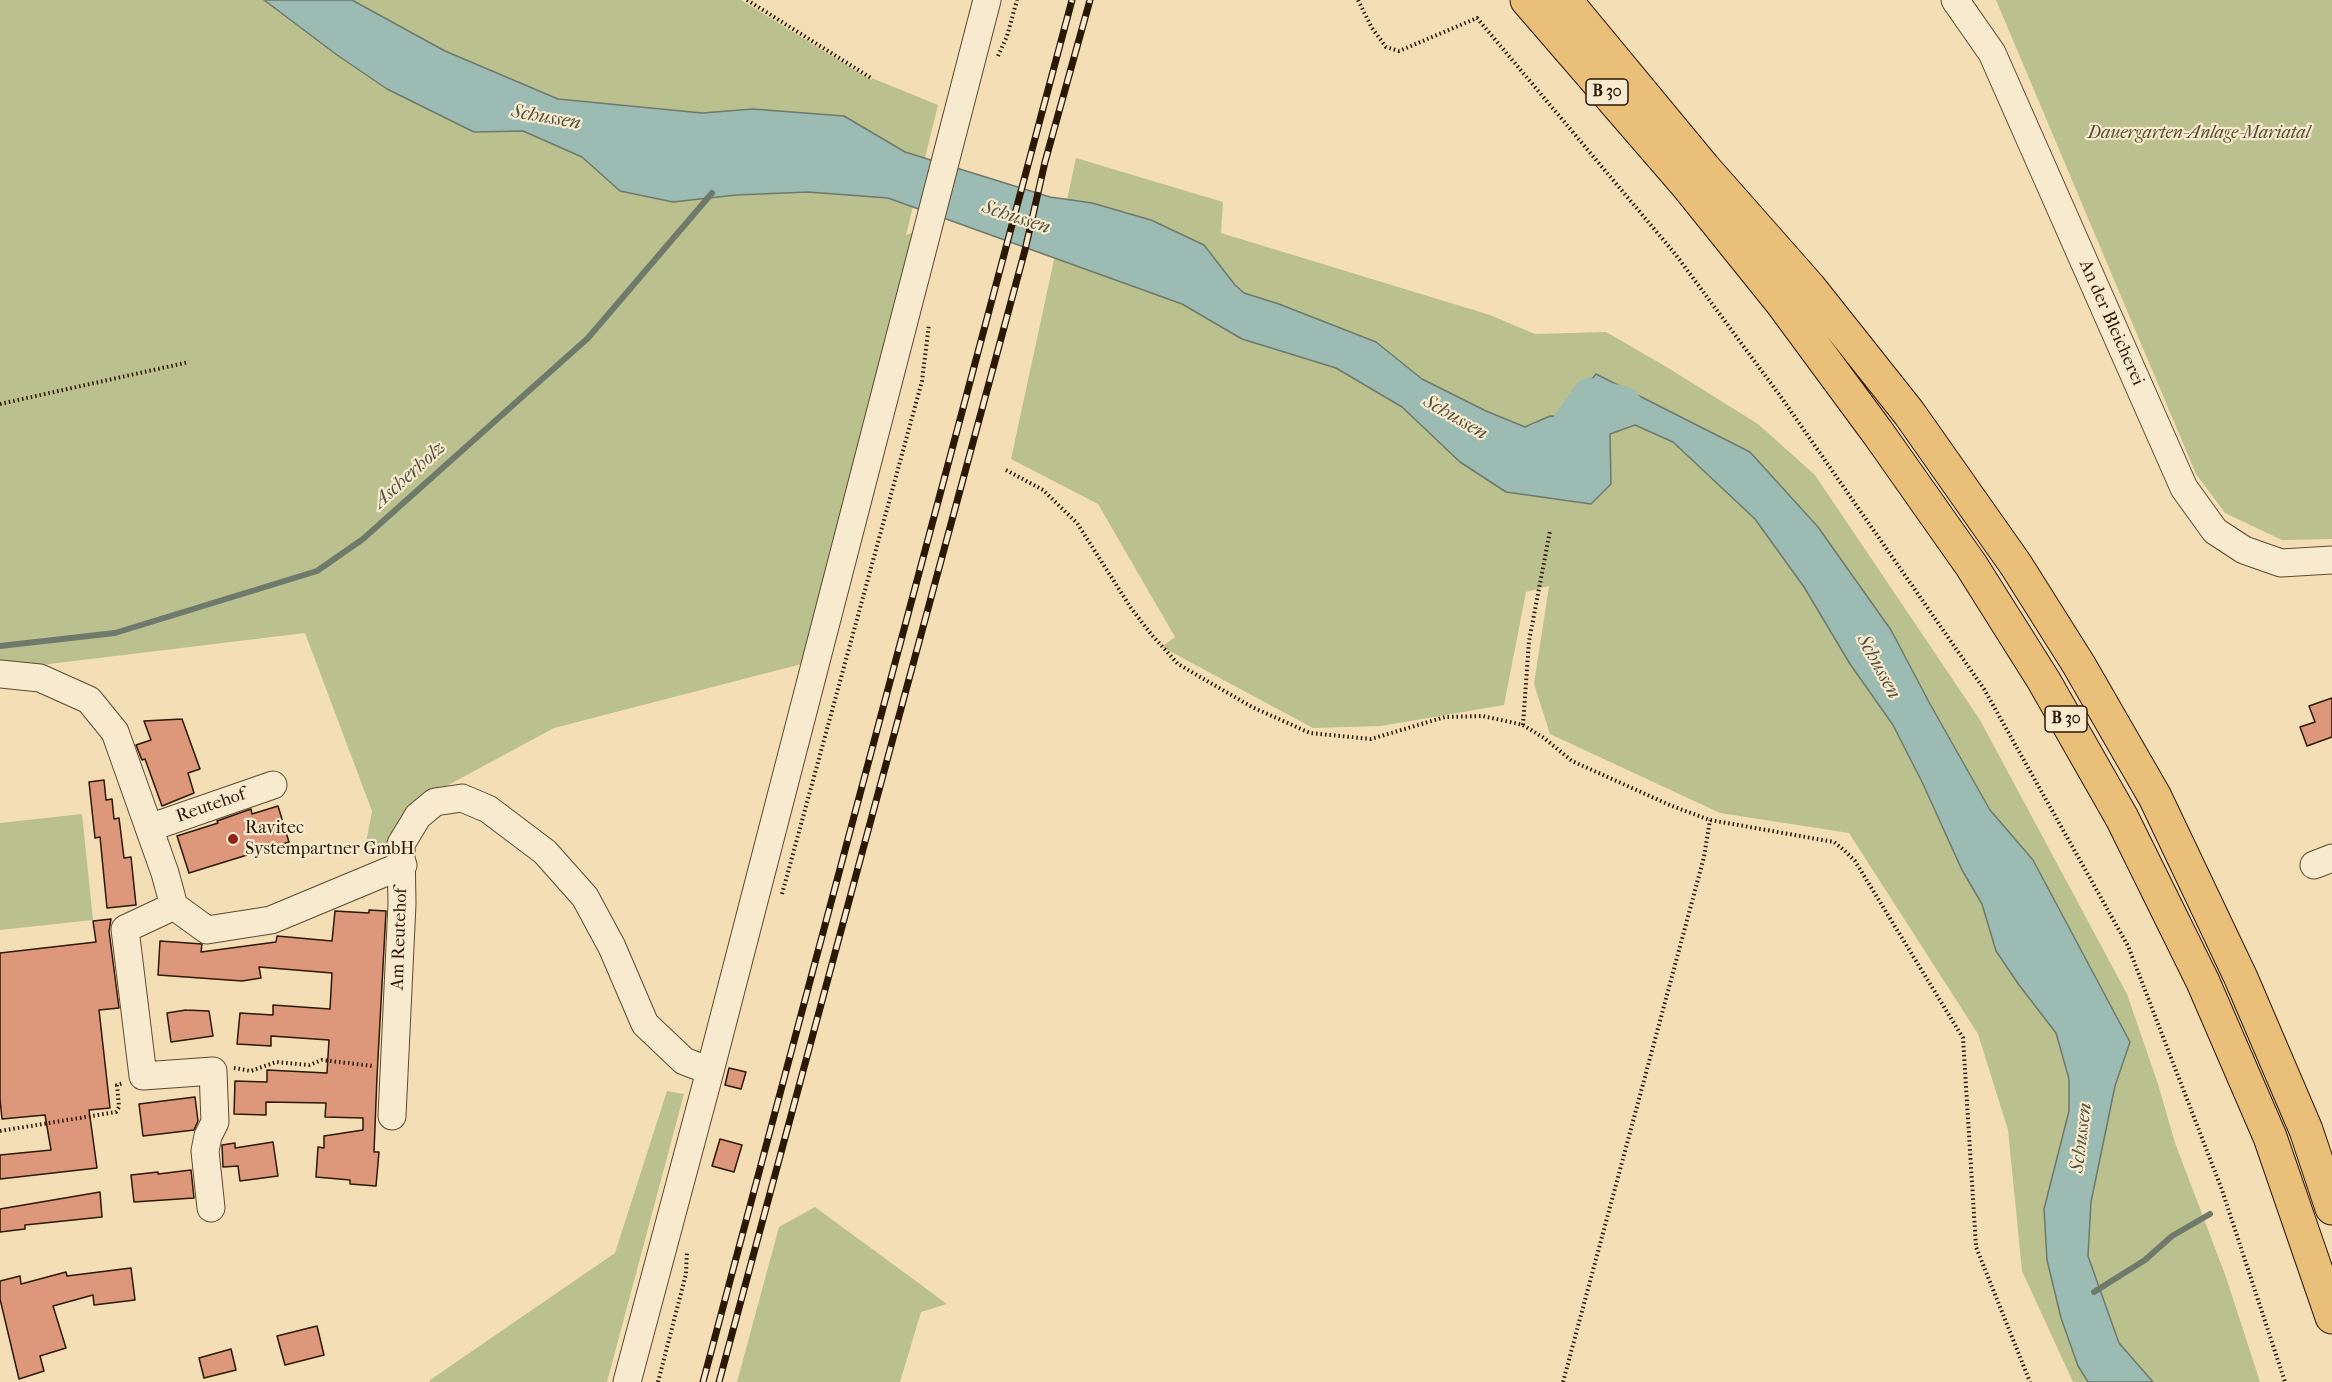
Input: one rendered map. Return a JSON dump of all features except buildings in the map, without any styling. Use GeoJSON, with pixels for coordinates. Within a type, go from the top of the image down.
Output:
{"type":"FeatureCollection","features":[{"type":"Feature","properties":{"kind":"highway","name":"B 30"},"geometry":{"type":"LineString","coordinates":[[1527,0],[1687,185],[1782,303],[1958,546],[2044,681],[2122,818],[2203,982],[2270,1137],[2332,1317]]}},
{"type":"Feature","properties":{"kind":"highway","name":"B 30"},"geometry":{"type":"LineString","coordinates":[[1565,0],[1704,168],[1809,287],[1910,413],[2016,565],[2067,645],[2155,797],[2241,978],[2306,1130],[2332,1208]]}},
{"type":"Feature","properties":{"kind":"street"},"geometry":{"type":"LineString","coordinates":[[627,1382],[710,1071],[987,0]]}},
{"type":"Feature","properties":{"kind":"street","name":"An der Bleicherei"},"geometry":{"type":"LineString","coordinates":[[1955,0],[1992,53],[2184,488],[2214,531],[2244,550],[2280,563],[2332,560]]}},
{"type":"Feature","properties":{"kind":"street"},"geometry":{"type":"LineString","coordinates":[[0,674],[40,678],[89,700],[115,732],[174,906],[125,929],[143,1076],[213,1071],[215,1122],[208,1136],[205,1151],[211,1208]]}},
{"type":"Feature","properties":{"kind":"street","name":"Reutehof"},"geometry":{"type":"LineString","coordinates":[[149,828],[273,785]]}},
{"type":"Feature","properties":{"kind":"street"},"geometry":{"type":"LineString","coordinates":[[403,865],[401,844],[418,816],[435,802],[462,798],[488,809],[545,852],[585,897],[612,947],[645,1024],[684,1061],[710,1071]]}},
{"type":"Feature","properties":{"kind":"street","name":"Am Reutehof"},"geometry":{"type":"LineString","coordinates":[[174,906],[207,930],[271,920],[403,865],[392,1116]]}},
{"type":"Feature","properties":{"kind":"path"},"geometry":{"type":"LineString","coordinates":[[747,0],[871,78]]}},
{"type":"Feature","properties":{"kind":"path"},"geometry":{"type":"LineString","coordinates":[[1358,0],[1372,28],[1386,47],[1399,51],[1477,18],[1676,255],[1781,397],[1983,689],[2128,946],[2222,1190],[2285,1382]]}},
{"type":"Feature","properties":{"kind":"path"},"geometry":{"type":"LineString","coordinates":[[0,404],[189,362]]}},
{"type":"Feature","properties":{"kind":"path"},"geometry":{"type":"LineString","coordinates":[[1006,470],[1042,490],[1077,523],[1131,608],[1178,664],[1252,707],[1310,733],[1371,739],[1445,717],[1483,716],[1523,725],[1544,738],[1572,761],[1710,820],[1834,842],[1844,850],[1855,861],[1963,1038],[1976,1247],[2030,1382]]}},
{"type":"Feature","properties":{"kind":"path"},"geometry":{"type":"LineString","coordinates":[[1523,725],[1529,641],[1550,531]]}},
{"type":"Feature","properties":{"kind":"path"},"geometry":{"type":"LineString","coordinates":[[1563,1382],[1704,857],[1710,820]]}},
{"type":"Feature","properties":{"kind":"path"},"geometry":{"type":"LineString","coordinates":[[213,1071],[233,1068],[251,1071],[276,1062],[309,1065],[322,1060],[394,1068]]}},
{"type":"Feature","properties":{"kind":"path"},"geometry":{"type":"LineString","coordinates":[[0,1131],[116,1112],[119,1107],[117,1085],[143,1076]]}},
{"type":"Feature","properties":{"kind":"green space"},"geometry":{"type":"Polygon","coordinates":[[[0,0],[741,0],[871,80],[872,78],[938,105],[906,235],[929,227],[817,660],[554,728],[439,790],[409,809],[386,848],[365,848],[372,811],[305,633],[0,670],[0,0]]]}},
{"type":"Feature","properties":{"kind":"green space","name":"Dauergarten-Anlage-Mariatal"},"geometry":{"type":"Polygon","coordinates":[[[1996,0],[2332,0],[2332,539],[2282,540],[2225,513],[2196,474],[1996,0]]]}},
{"type":"Feature","properties":{"kind":"green space"},"geometry":{"type":"Polygon","coordinates":[[[1076,158],[1223,202],[1221,233],[1490,315],[1535,334],[1606,332],[1758,424],[1815,475],[1980,720],[2127,994],[2158,1084],[2175,1143],[2226,1277],[2260,1382],[2073,1382],[2022,1271],[2008,1130],[1978,1034],[1849,833],[1720,813],[1550,734],[1534,684],[1549,586],[1526,592],[1504,705],[1381,726],[1313,728],[1162,647],[1175,637],[1098,504],[1011,459],[1076,158]]]}},
{"type":"Feature","properties":{"kind":"green space"},"geometry":{"type":"Polygon","coordinates":[[[82,814],[93,920],[0,930],[0,823],[82,814]]]}},
{"type":"Feature","properties":{"kind":"green space"},"geometry":{"type":"Polygon","coordinates":[[[667,1091],[684,1094],[607,1382],[430,1382],[615,1253],[667,1091]]]}},
{"type":"Feature","properties":{"kind":"green space"},"geometry":{"type":"Polygon","coordinates":[[[815,1207],[947,1304],[921,1312],[900,1382],[737,1382],[779,1227],[815,1207]]]}},
{"type":"Feature","properties":{"kind":"water"},"geometry":{"type":"Polygon","coordinates":[[[264,0],[352,0],[445,51],[558,99],[702,113],[753,109],[844,116],[905,152],[1050,197],[1092,203],[1151,220],[1204,245],[1244,293],[1279,304],[1376,342],[1422,379],[1486,411],[1525,427],[1550,416],[1585,417],[1580,393],[1596,374],[1750,452],[1818,527],[1891,630],[1990,810],[2033,860],[2130,1042],[2115,1086],[2091,1202],[2088,1256],[2119,1343],[2153,1382],[2088,1382],[2078,1366],[2061,1318],[2047,1260],[2044,1209],[2069,1111],[2069,1079],[2056,1033],[1996,951],[1982,904],[1962,870],[1893,725],[1850,664],[1804,587],[1755,519],[1673,442],[1635,425],[1610,434],[1611,484],[1591,504],[1506,492],[1460,462],[1402,407],[1336,368],[1242,339],[1182,304],[888,198],[808,192],[736,195],[673,202],[620,191],[582,157],[523,131],[474,132],[387,89],[264,0]]]}},
{"type":"Feature","properties":{"kind":"waterway","name":"Ascherholz"},"geometry":{"type":"LineString","coordinates":[[0,646],[115,633],[317,571],[363,539],[588,338],[712,193]]}},
{"type":"Feature","properties":{"kind":"waterway","name":"Schussen"},"geometry":{"type":"LineString","coordinates":[[1539,441],[1559,440],[1590,396],[1624,405]]}},
{"type":"Feature","properties":{"kind":"waterway"},"geometry":{"type":"LineString","coordinates":[[2094,1292],[2145,1260],[2172,1236],[2210,1214]]}},
{"type":"Feature","properties":{"kind":"railway"},"geometry":{"type":"LineString","coordinates":[[703,1382],[1072,0]]}},
{"type":"Feature","properties":{"kind":"railway"},"geometry":{"type":"LineString","coordinates":[[719,1382],[1025,250],[1045,162],[1090,0]]}},
{"type":"Feature","properties":{"kind":"place","name":"Ravitec Systempartner GmbH"},"geometry":{"type":"Point","coordinates":[233,839]}}]}
